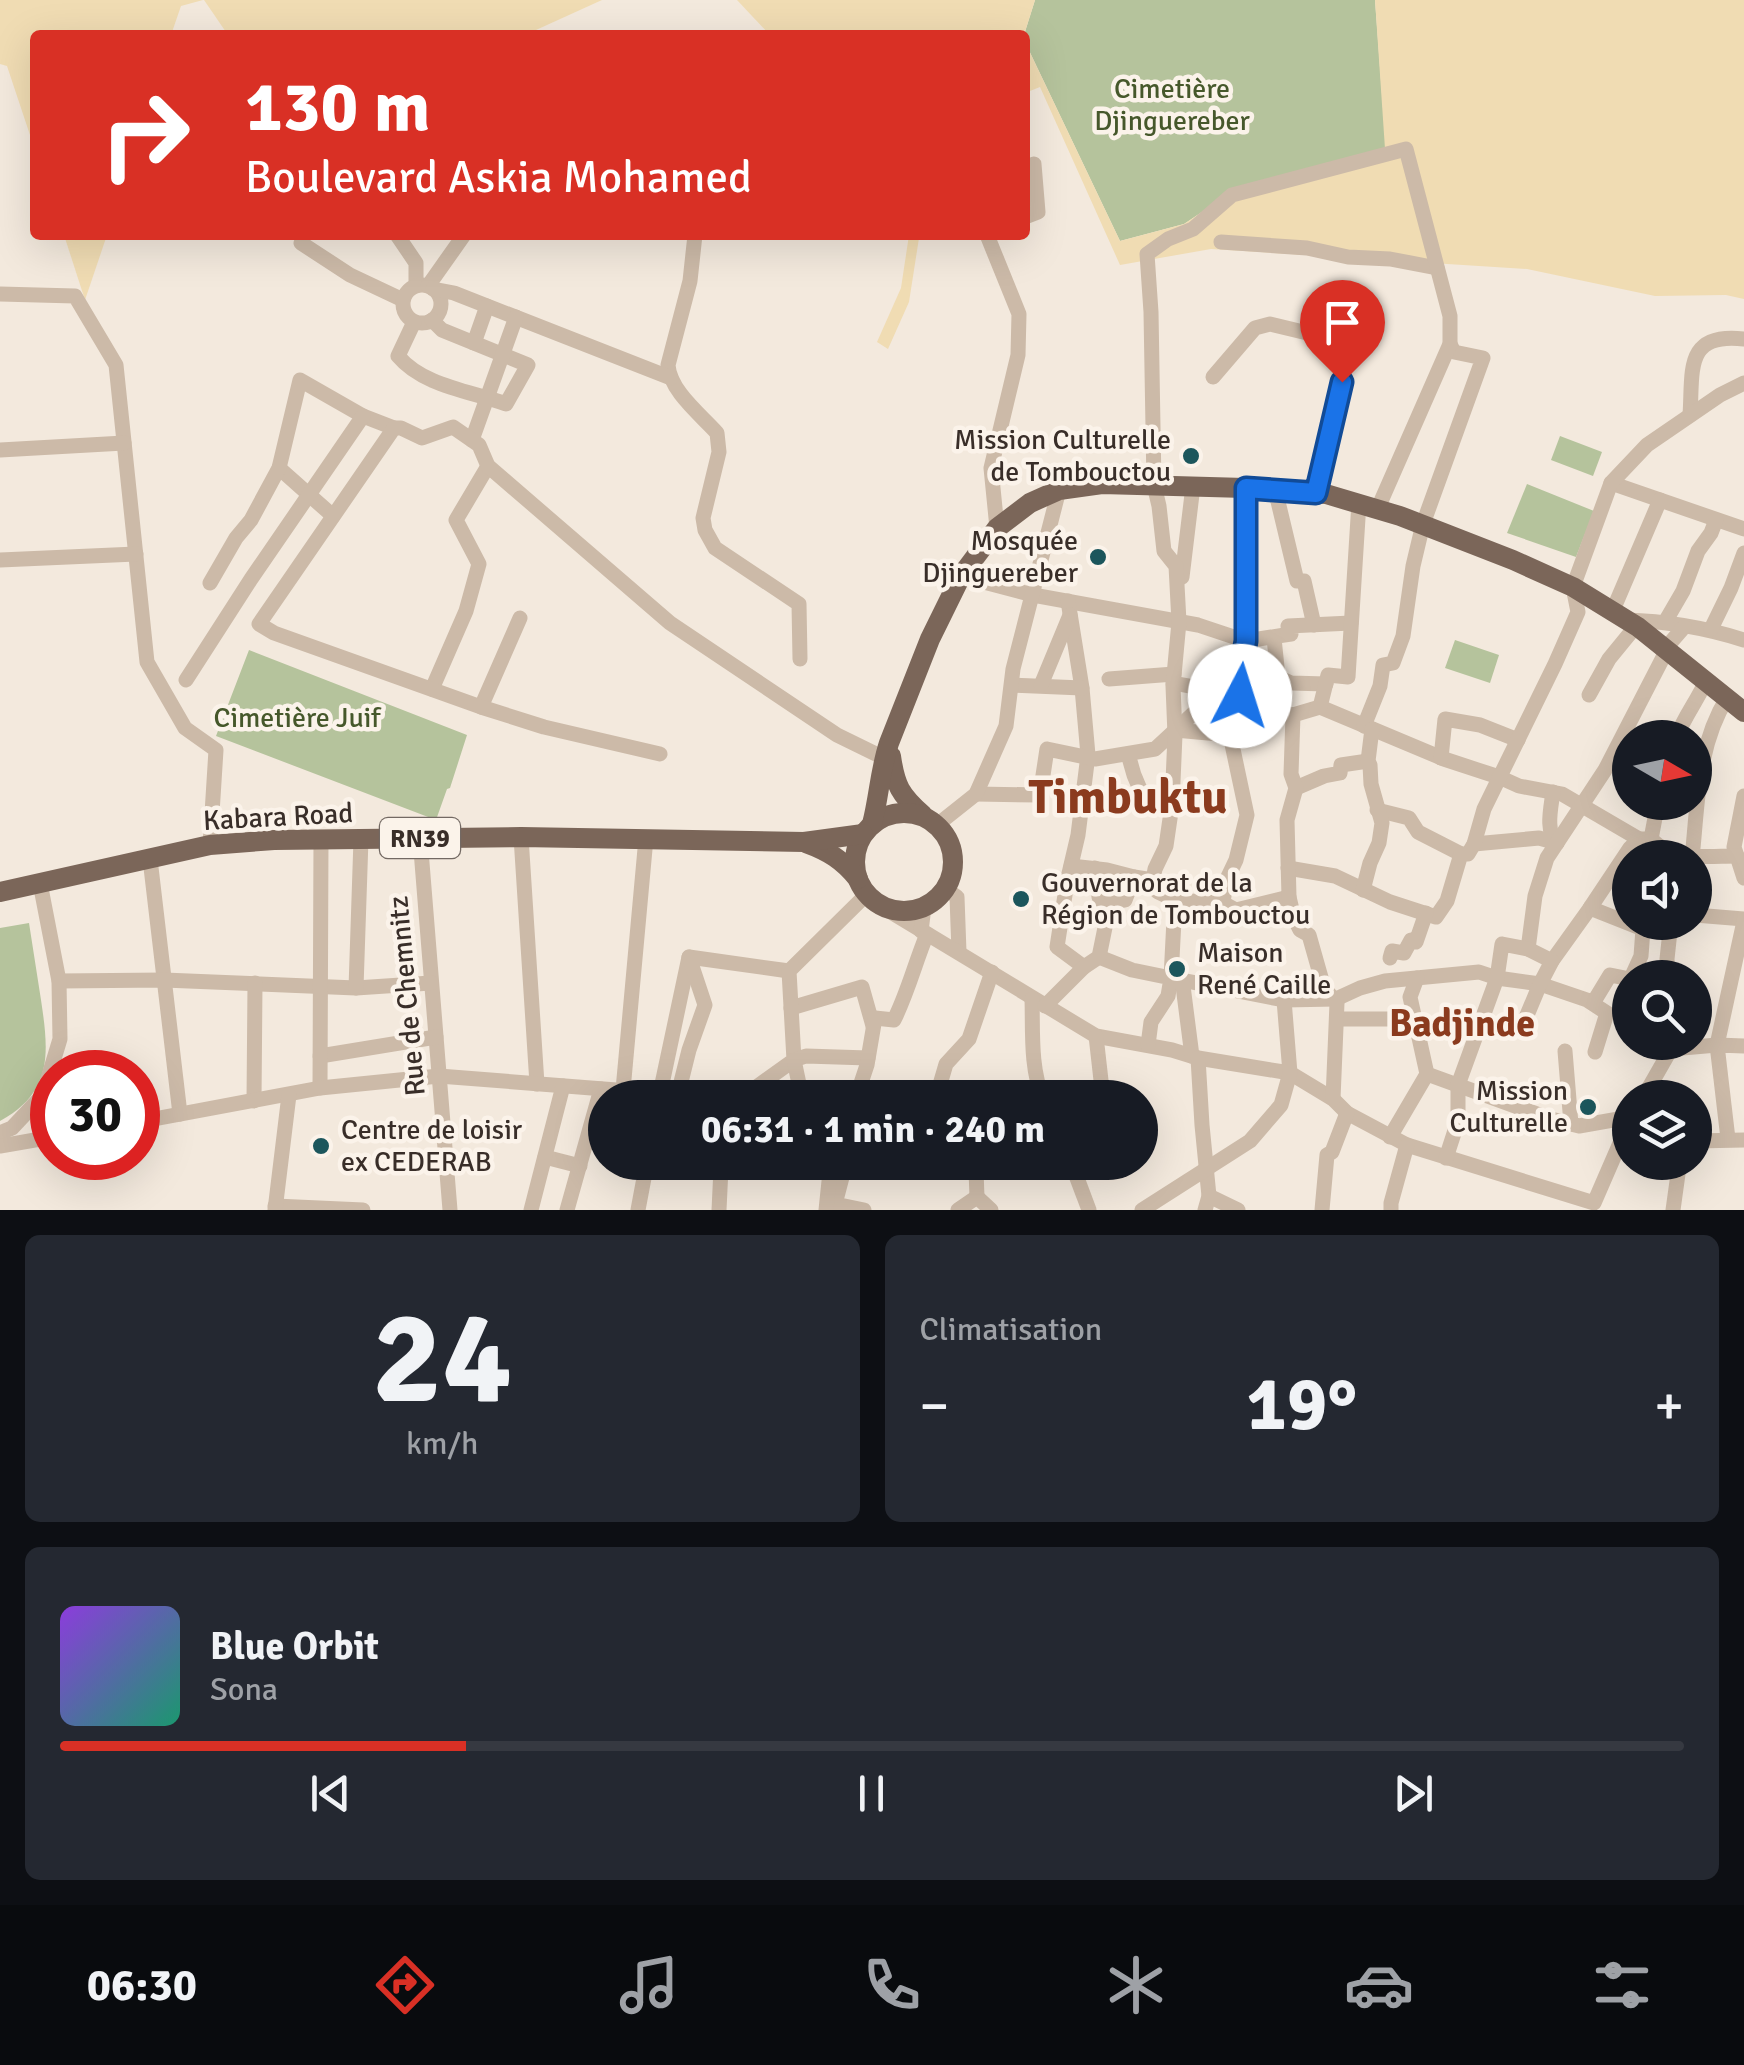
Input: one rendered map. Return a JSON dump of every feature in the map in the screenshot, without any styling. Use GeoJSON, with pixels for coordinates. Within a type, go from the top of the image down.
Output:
{"type":"FeatureCollection","features":[{"type":"Feature","properties":{"kind":"main road"},"geometry":{"type":"LineString","coordinates":[[869,893],[855,864],[857,848],[878,801],[886,751],[930,639],[961,576],[996,528],[1030,503],[1059,490],[1102,484],[1275,489],[1316,493],[1369,506],[1424,524],[1572,587],[1625,618],[1736,705]]}},
{"type":"Feature","properties":{"kind":"main road"},"geometry":{"type":"LineString","coordinates":[[804,842],[845,862],[869,893],[895,910],[924,907],[946,889],[952,876],[952,848],[946,835],[906,800],[895,781],[886,751]]}},
{"type":"Feature","properties":{"kind":"main road"},"geometry":{"type":"LineString","coordinates":[[868,829],[884,816],[897,812],[911,812],[931,821]]}},
{"type":"Feature","properties":{"kind":"main road","name":"Kabara Road"},"geometry":{"type":"LineString","coordinates":[[0,892],[210,845],[321,839],[521,837],[804,842],[868,829]]}},
{"type":"Feature","properties":{"kind":"street"},"geometry":{"type":"LineString","coordinates":[[1179,616],[1176,566],[1164,551],[1154,486],[1148,254],[1194,229],[1232,196],[1406,148],[1450,316],[1450,344],[1454,352],[1483,358],[1424,524],[1412,566],[1403,636],[1392,664],[1382,665],[1368,727],[1371,784],[1382,824],[1362,890]]}},
{"type":"Feature","properties":{"kind":"street"},"geometry":{"type":"LineString","coordinates":[[1030,215],[1038,212],[1034,164]]}},
{"type":"Feature","properties":{"kind":"street"},"geometry":{"type":"LineString","coordinates":[[400,240],[426,287],[440,299],[441,305],[432,320],[414,322],[405,313],[406,294],[426,287],[454,293],[671,378]]}},
{"type":"Feature","properties":{"kind":"street"},"geometry":{"type":"LineString","coordinates":[[426,287],[460,240]]}},
{"type":"Feature","properties":{"kind":"street"},"geometry":{"type":"LineString","coordinates":[[694,240],[690,281],[668,364],[677,388],[720,440],[705,530],[716,548],[798,604],[800,658]]}},
{"type":"Feature","properties":{"kind":"street"},"geometry":{"type":"LineString","coordinates":[[989,240],[1018,314],[1018,355],[990,468],[996,528]]}},
{"type":"Feature","properties":{"kind":"street"},"geometry":{"type":"LineString","coordinates":[[1221,242],[1306,248],[1348,258],[1390,259],[1438,268]]}},
{"type":"Feature","properties":{"kind":"street"},"geometry":{"type":"LineString","coordinates":[[302,243],[350,275],[403,300]]}},
{"type":"Feature","properties":{"kind":"street"},"geometry":{"type":"LineString","coordinates":[[0,294],[75,296],[116,365],[147,662],[185,728],[216,750],[210,845]]}},
{"type":"Feature","properties":{"kind":"street"},"geometry":{"type":"LineString","coordinates":[[474,342],[487,306]]}},
{"type":"Feature","properties":{"kind":"street"},"geometry":{"type":"LineString","coordinates":[[472,440],[516,317]]}},
{"type":"Feature","properties":{"kind":"street"},"geometry":{"type":"LineString","coordinates":[[414,322],[398,356],[404,364],[420,376],[506,404],[528,365],[442,330],[432,320]]}},
{"type":"Feature","properties":{"kind":"street"},"geometry":{"type":"LineString","coordinates":[[1213,376],[1255,328],[1270,324],[1324,337],[1339,348],[1344,362],[1342,382],[1316,493]]}},
{"type":"Feature","properties":{"kind":"street"},"geometry":{"type":"LineString","coordinates":[[1690,415],[1694,359],[1700,347],[1706,342],[1744,339]]}},
{"type":"Feature","properties":{"kind":"street"},"geometry":{"type":"LineString","coordinates":[[1348,678],[1351,624],[1369,506],[1450,344]]}},
{"type":"Feature","properties":{"kind":"street"},"geometry":{"type":"LineString","coordinates":[[210,583],[279,468],[300,380],[362,416],[422,438],[453,427],[479,445],[488,466],[670,623],[837,735],[886,751]]}},
{"type":"Feature","properties":{"kind":"street"},"geometry":{"type":"LineString","coordinates":[[1288,868],[1336,876],[1390,902],[1436,917],[1578,612],[1572,587],[1611,483],[1646,445],[1744,382]]}},
{"type":"Feature","properties":{"kind":"street"},"geometry":{"type":"LineString","coordinates":[[186,680],[362,416]]}},
{"type":"Feature","properties":{"kind":"street"},"geometry":{"type":"LineString","coordinates":[[394,428],[259,624],[274,634],[481,707],[544,727],[660,754]]}},
{"type":"Feature","properties":{"kind":"street"},"geometry":{"type":"LineString","coordinates":[[0,450],[124,443]]}},
{"type":"Feature","properties":{"kind":"street"},"geometry":{"type":"LineString","coordinates":[[432,689],[466,612],[479,564],[456,520],[488,466]]}},
{"type":"Feature","properties":{"kind":"street"},"geometry":{"type":"LineString","coordinates":[[279,468],[333,516]]}},
{"type":"Feature","properties":{"kind":"street"},"geometry":{"type":"LineString","coordinates":[[1611,483],[1744,530]]}},
{"type":"Feature","properties":{"kind":"street"},"geometry":{"type":"LineString","coordinates":[[1153,880],[1166,846],[1172,806],[1174,679],[1193,486]]}},
{"type":"Feature","properties":{"kind":"street"},"geometry":{"type":"LineString","coordinates":[[1223,903],[1226,880],[1236,860],[1247,814],[1230,735],[1241,701],[1240,674],[1246,641],[1246,488]]}},
{"type":"Feature","properties":{"kind":"street"},"geometry":{"type":"LineString","coordinates":[[1275,489],[1297,582],[1304,581],[1314,625]]}},
{"type":"Feature","properties":{"kind":"street"},"geometry":{"type":"LineString","coordinates":[[976,794],[1006,726],[1013,669],[1059,490]]}},
{"type":"Feature","properties":{"kind":"street"},"geometry":{"type":"LineString","coordinates":[[1590,695],[1610,659],[1625,618],[1660,500]]}},
{"type":"Feature","properties":{"kind":"street"},"geometry":{"type":"LineString","coordinates":[[1665,622],[1716,520]]}},
{"type":"Feature","properties":{"kind":"street"},"geometry":{"type":"LineString","coordinates":[[1711,629],[1738,590],[1744,553]]}},
{"type":"Feature","properties":{"kind":"street"},"geometry":{"type":"LineString","coordinates":[[0,560],[136,554]]}},
{"type":"Feature","properties":{"kind":"street"},"geometry":{"type":"LineString","coordinates":[[961,576],[1069,608],[1179,616],[1246,641],[1291,634],[1288,626],[1351,624]]}},
{"type":"Feature","properties":{"kind":"street"},"geometry":{"type":"LineString","coordinates":[[1041,685],[1069,608]]}},
{"type":"Feature","properties":{"kind":"street"},"geometry":{"type":"LineString","coordinates":[[1069,608],[1088,758],[1057,947],[1084,967]]}},
{"type":"Feature","properties":{"kind":"street"},"geometry":{"type":"LineString","coordinates":[[481,707],[520,618]]}},
{"type":"Feature","properties":{"kind":"street"},"geometry":{"type":"LineString","coordinates":[[1625,618],[1711,629],[1744,640]]}},
{"type":"Feature","properties":{"kind":"street"},"geometry":{"type":"LineString","coordinates":[[1528,950],[1535,896],[1548,858],[1605,770],[1667,651],[1684,627]]}},
{"type":"Feature","properties":{"kind":"street"},"geometry":{"type":"LineString","coordinates":[[1274,638],[1278,677]]}},
{"type":"Feature","properties":{"kind":"street"},"geometry":{"type":"LineString","coordinates":[[1240,674],[1278,677],[1291,683],[1326,684]]}},
{"type":"Feature","properties":{"kind":"street"},"geometry":{"type":"LineString","coordinates":[[1320,707],[1328,675],[1380,686]]}},
{"type":"Feature","properties":{"kind":"street"},"geometry":{"type":"LineString","coordinates":[[1109,679],[1174,679],[1293,715],[1320,707],[1441,758],[1519,786],[1553,792],[1645,839]]}},
{"type":"Feature","properties":{"kind":"street"},"geometry":{"type":"LineString","coordinates":[[1683,720],[1706,681]]}},
{"type":"Feature","properties":{"kind":"street"},"geometry":{"type":"LineString","coordinates":[[1012,684],[1082,688]]}},
{"type":"Feature","properties":{"kind":"street"},"geometry":{"type":"LineString","coordinates":[[931,821],[976,794],[1040,795],[1047,749],[1107,758],[1155,749],[1211,702],[1241,701]]}},
{"type":"Feature","properties":{"kind":"street"},"geometry":{"type":"LineString","coordinates":[[1693,840],[1706,747],[1715,718],[1736,705]]}},
{"type":"Feature","properties":{"kind":"street"},"geometry":{"type":"LineString","coordinates":[[1293,715],[1291,774],[1296,788],[1287,820],[1288,897],[1300,930],[1309,934],[1324,988],[1336,999],[1333,1099]]}},
{"type":"Feature","properties":{"kind":"street"},"geometry":{"type":"LineString","coordinates":[[1441,758],[1446,718],[1480,725],[1518,740]]}},
{"type":"Feature","properties":{"kind":"street"},"geometry":{"type":"LineString","coordinates":[[1175,730],[1230,735]]}},
{"type":"Feature","properties":{"kind":"street"},"geometry":{"type":"LineString","coordinates":[[1128,754],[1142,794],[1172,806]]}},
{"type":"Feature","properties":{"kind":"street"},"geometry":{"type":"LineString","coordinates":[[1296,788],[1340,773],[1340,765],[1368,761]]}},
{"type":"Feature","properties":{"kind":"street"},"geometry":{"type":"LineString","coordinates":[[1553,792],[1550,827],[1557,843]]}},
{"type":"Feature","properties":{"kind":"street"},"geometry":{"type":"LineString","coordinates":[[1744,796],[1734,848],[1744,878]]}},
{"type":"Feature","properties":{"kind":"street"},"geometry":{"type":"LineString","coordinates":[[1377,810],[1410,818],[1418,832],[1468,849],[1540,838],[1557,843]]}},
{"type":"Feature","properties":{"kind":"street"},"geometry":{"type":"LineString","coordinates":[[1525,1020],[1552,961],[1630,848],[1645,839],[1652,820]]}},
{"type":"Feature","properties":{"kind":"street"},"geometry":{"type":"LineString","coordinates":[[521,837],[537,1084]]}},
{"type":"Feature","properties":{"kind":"street","name":"Rue de Chemnitz"},"geometry":{"type":"LineString","coordinates":[[420,838],[450,1210]]}},
{"type":"Feature","properties":{"kind":"street"},"geometry":{"type":"LineString","coordinates":[[624,1080],[646,838]]}},
{"type":"Feature","properties":{"kind":"street"},"geometry":{"type":"LineString","coordinates":[[320,1088],[321,839]]}},
{"type":"Feature","properties":{"kind":"street"},"geometry":{"type":"LineString","coordinates":[[356,988],[361,839]]}},
{"type":"Feature","properties":{"kind":"street"},"geometry":{"type":"LineString","coordinates":[[1712,857],[1737,856]]}},
{"type":"Feature","properties":{"kind":"street"},"geometry":{"type":"LineString","coordinates":[[150,859],[180,1114]]}},
{"type":"Feature","properties":{"kind":"street"},"geometry":{"type":"LineString","coordinates":[[1071,866],[1153,880],[1160,883],[1158,892],[1175,900],[1223,903],[1236,910],[1288,897]]}},
{"type":"Feature","properties":{"kind":"street"},"geometry":{"type":"LineString","coordinates":[[1095,868],[1099,897],[1104,904],[1125,900],[1134,878]]}},
{"type":"Feature","properties":{"kind":"street"},"geometry":{"type":"LineString","coordinates":[[0,1133],[12,1128],[43,1095],[60,1039],[59,981],[40,883]]}},
{"type":"Feature","properties":{"kind":"street"},"geometry":{"type":"LineString","coordinates":[[946,889],[957,897],[959,952]]}},
{"type":"Feature","properties":{"kind":"street"},"geometry":{"type":"LineString","coordinates":[[798,1080],[790,971],[869,893],[924,932],[1096,1036],[1290,1074],[1333,1099],[1347,1113],[1408,1145],[1594,1202],[1612,1160]]}},
{"type":"Feature","properties":{"kind":"street"},"geometry":{"type":"LineString","coordinates":[[1148,1045],[1151,1022],[1176,979],[1175,900]]}},
{"type":"Feature","properties":{"kind":"street"},"geometry":{"type":"LineString","coordinates":[[1038,1080],[1034,1056],[1038,1002],[1099,957],[1110,903]]}},
{"type":"Feature","properties":{"kind":"street"},"geometry":{"type":"LineString","coordinates":[[861,1080],[875,1018],[894,1020],[907,994],[924,932],[924,907]]}},
{"type":"Feature","properties":{"kind":"street"},"geometry":{"type":"LineString","coordinates":[[1590,908],[1612,915]]}},
{"type":"Feature","properties":{"kind":"street"},"geometry":{"type":"LineString","coordinates":[[1390,958],[1392,951],[1404,954],[1411,940],[1416,942],[1426,913]]}},
{"type":"Feature","properties":{"kind":"street"},"geometry":{"type":"LineString","coordinates":[[1712,917],[1744,920],[1717,1044],[1736,1140]]}},
{"type":"Feature","properties":{"kind":"street"},"geometry":{"type":"LineString","coordinates":[[1639,960],[1643,940]]}},
{"type":"Feature","properties":{"kind":"street"},"geometry":{"type":"LineString","coordinates":[[1641,956],[1667,959],[1668,940]]}},
{"type":"Feature","properties":{"kind":"street"},"geometry":{"type":"LineString","coordinates":[[1446,1158],[1458,1122],[1458,1085],[1497,978],[1502,944],[1552,961]]}},
{"type":"Feature","properties":{"kind":"street"},"geometry":{"type":"LineString","coordinates":[[689,957],[790,971]]}},
{"type":"Feature","properties":{"kind":"street"},"geometry":{"type":"LineString","coordinates":[[676,1080],[705,1005],[689,957]]}},
{"type":"Feature","properties":{"kind":"street"},"geometry":{"type":"LineString","coordinates":[[670,1080],[689,957]]}},
{"type":"Feature","properties":{"kind":"street"},"geometry":{"type":"LineString","coordinates":[[1099,957],[1132,970],[1284,1000],[1336,999],[1385,981],[1479,972],[1540,984],[1593,1003],[1608,1013],[1595,1052]]}},
{"type":"Feature","properties":{"kind":"street"},"geometry":{"type":"LineString","coordinates":[[941,1080],[946,1064],[969,1038],[992,972]]}},
{"type":"Feature","properties":{"kind":"street"},"geometry":{"type":"LineString","coordinates":[[1593,1003],[1612,975]]}},
{"type":"Feature","properties":{"kind":"street"},"geometry":{"type":"LineString","coordinates":[[1390,1137],[1427,1074],[1410,997],[1418,978]]}},
{"type":"Feature","properties":{"kind":"street"},"geometry":{"type":"LineString","coordinates":[[1176,979],[1183,986],[1195,1057],[1207,1203],[1238,1210]]}},
{"type":"Feature","properties":{"kind":"street"},"geometry":{"type":"LineString","coordinates":[[59,981],[164,980],[356,988],[431,984]]}},
{"type":"Feature","properties":{"kind":"street"},"geometry":{"type":"LineString","coordinates":[[254,1101],[255,984]]}},
{"type":"Feature","properties":{"kind":"street"},"geometry":{"type":"LineString","coordinates":[[791,1008],[862,988],[872,1026]]}},
{"type":"Feature","properties":{"kind":"street"},"geometry":{"type":"LineString","coordinates":[[1142,1210],[1250,1141],[1281,1105],[1290,1074],[1284,1000]]}},
{"type":"Feature","properties":{"kind":"street"},"geometry":{"type":"LineString","coordinates":[[1338,1019],[1414,1019]]}},
{"type":"Feature","properties":{"kind":"street"},"geometry":{"type":"LineString","coordinates":[[320,1056],[436,1036]]}},
{"type":"Feature","properties":{"kind":"street"},"geometry":{"type":"LineString","coordinates":[[1096,1036],[1101,1080]]}},
{"type":"Feature","properties":{"kind":"street"},"geometry":{"type":"LineString","coordinates":[[1712,1044],[1744,1046]]}},
{"type":"Feature","properties":{"kind":"street"},"geometry":{"type":"LineString","coordinates":[[1565,1051],[1571,1124]]}},
{"type":"Feature","properties":{"kind":"street"},"geometry":{"type":"LineString","coordinates":[[766,1080],[806,1056],[868,1058]]}},
{"type":"Feature","properties":{"kind":"street"},"geometry":{"type":"LineString","coordinates":[[1427,1074],[1571,1124],[1612,1121]]}},
{"type":"Feature","properties":{"kind":"street"},"geometry":{"type":"LineString","coordinates":[[160,1118],[320,1088],[439,1076],[588,1088]]}},
{"type":"Feature","properties":{"kind":"street"},"geometry":{"type":"LineString","coordinates":[[531,1210],[563,1086]]}},
{"type":"Feature","properties":{"kind":"street"},"geometry":{"type":"LineString","coordinates":[[290,1095],[275,1208],[363,1210]]}},
{"type":"Feature","properties":{"kind":"street"},"geometry":{"type":"LineString","coordinates":[[1322,1210],[1327,1155],[1332,1152],[1347,1113]]}},
{"type":"Feature","properties":{"kind":"street"},"geometry":{"type":"LineString","coordinates":[[568,1210],[588,1135]]}},
{"type":"Feature","properties":{"kind":"street"},"geometry":{"type":"LineString","coordinates":[[0,1146],[30,1141]]}},
{"type":"Feature","properties":{"kind":"street"},"geometry":{"type":"LineString","coordinates":[[1392,1210],[1408,1145]]}},
{"type":"Feature","properties":{"kind":"street"},"geometry":{"type":"LineString","coordinates":[[545,1157],[580,1166]]}},
{"type":"Feature","properties":{"kind":"street"},"geometry":{"type":"LineString","coordinates":[[638,1210],[644,1180]]}},
{"type":"Feature","properties":{"kind":"street"},"geometry":{"type":"LineString","coordinates":[[719,1210],[722,1180]]}},
{"type":"Feature","properties":{"kind":"street"},"geometry":{"type":"LineString","coordinates":[[826,1210],[829,1180]]}},
{"type":"Feature","properties":{"kind":"street"},"geometry":{"type":"LineString","coordinates":[[841,1180],[834,1204],[864,1210]]}},
{"type":"Feature","properties":{"kind":"street"},"geometry":{"type":"LineString","coordinates":[[976,1180],[976,1197],[991,1210]]}},
{"type":"Feature","properties":{"kind":"street"},"geometry":{"type":"LineString","coordinates":[[1080,1180],[1089,1210]]}},
{"type":"Feature","properties":{"kind":"street"},"geometry":{"type":"LineString","coordinates":[[1673,1210],[1677,1180]]}},
{"type":"Feature","properties":{"kind":"street"},"geometry":{"type":"LineString","coordinates":[[958,1210],[976,1197]]}},
{"type":"Feature","properties":{"kind":"green space","name":"Cimetière Djinguereber"},"geometry":{"type":"Polygon","coordinates":[[[1035,0],[1375,0],[1386,149],[1235,190],[1184,224],[1120,241],[1030,52],[1030,30],[1026,30],[1035,0]]]}},
{"type":"Feature","properties":{"kind":"green space"},"geometry":{"type":"Polygon","coordinates":[[[1560,436],[1602,452],[1593,476],[1551,460],[1560,436]]]}},
{"type":"Feature","properties":{"kind":"green space"},"geometry":{"type":"Polygon","coordinates":[[[1527,484],[1594,511],[1576,557],[1507,533],[1527,484]]]}},
{"type":"Feature","properties":{"kind":"green space"},"geometry":{"type":"Polygon","coordinates":[[[1455,640],[1499,655],[1490,683],[1445,668],[1455,640]]]}},
{"type":"Feature","properties":{"kind":"green space","name":"Cimetière Juif"},"geometry":{"type":"Polygon","coordinates":[[[249,650],[467,735],[436,820],[216,736],[249,650]]]}},
{"type":"Feature","properties":{"kind":"green space"},"geometry":{"type":"Polygon","coordinates":[[[29,923],[46,1050],[30,1050],[30,1097],[0,1121],[0,928],[29,923]]]}},
{"type":"Feature","properties":{"kind":"sand"},"geometry":{"type":"Polygon","coordinates":[[[0,0],[203,0],[181,6],[173,30],[30,30],[30,135],[7,66],[0,64],[0,0]]]}},
{"type":"Feature","properties":{"kind":"sand"},"geometry":{"type":"Polygon","coordinates":[[[204,0],[602,0],[536,30],[225,30],[204,0]]]}},
{"type":"Feature","properties":{"kind":"sand"},"geometry":{"type":"Polygon","coordinates":[[[737,0],[1035,0],[1026,30],[765,30],[737,0]]]}},
{"type":"Feature","properties":{"kind":"sand"},"geometry":{"type":"Polygon","coordinates":[[[1375,0],[1744,0],[1744,299],[1726,295],[1655,296],[1527,269],[1211,249],[1120,265],[1040,87],[1030,91],[1030,52],[1120,241],[1184,224],[1235,190],[1385,149],[1375,0]]]}},
{"type":"Feature","properties":{"kind":"sand"},"geometry":{"type":"Polygon","coordinates":[[[66,240],[105,240],[85,300],[66,240]]]}},
{"type":"Feature","properties":{"kind":"sand"},"geometry":{"type":"Polygon","coordinates":[[[908,240],[919,240],[909,302],[888,349],[877,342],[901,288],[908,240]]]}},
{"type":"Feature","properties":{"kind":"place","name":"Mission Culturelle de Tombouctou"},"geometry":{"type":"Point","coordinates":[1191,456]}},
{"type":"Feature","properties":{"kind":"place","name":"Mosquée Djinguereber"},"geometry":{"type":"Point","coordinates":[1098,557]}},
{"type":"Feature","properties":{"kind":"place","name":"Gouvernorat de la Région de Tombouctou"},"geometry":{"type":"Point","coordinates":[1021,899]}},
{"type":"Feature","properties":{"kind":"place","name":"Maison René Caille"},"geometry":{"type":"Point","coordinates":[1177,969]}},
{"type":"Feature","properties":{"kind":"place","name":"Mission Culturelle"},"geometry":{"type":"Point","coordinates":[1588,1107]}},
{"type":"Feature","properties":{"kind":"place","name":"Centre de loisir ex CEDERAB"},"geometry":{"type":"Point","coordinates":[321,1146]}},
{"type":"Feature","properties":{"kind":"district","name":"Timbuktu"},"geometry":{"type":"Point","coordinates":[1128,797]}},
{"type":"Feature","properties":{"kind":"district","name":"Badjinde"},"geometry":{"type":"Point","coordinates":[1462,1023]}},
{"type":"Feature","properties":{"kind":"route"},"geometry":{"type":"LineString","coordinates":[[1240,696],[1246,641],[1246,488],[1316,493],[1342,382]]}}]}
